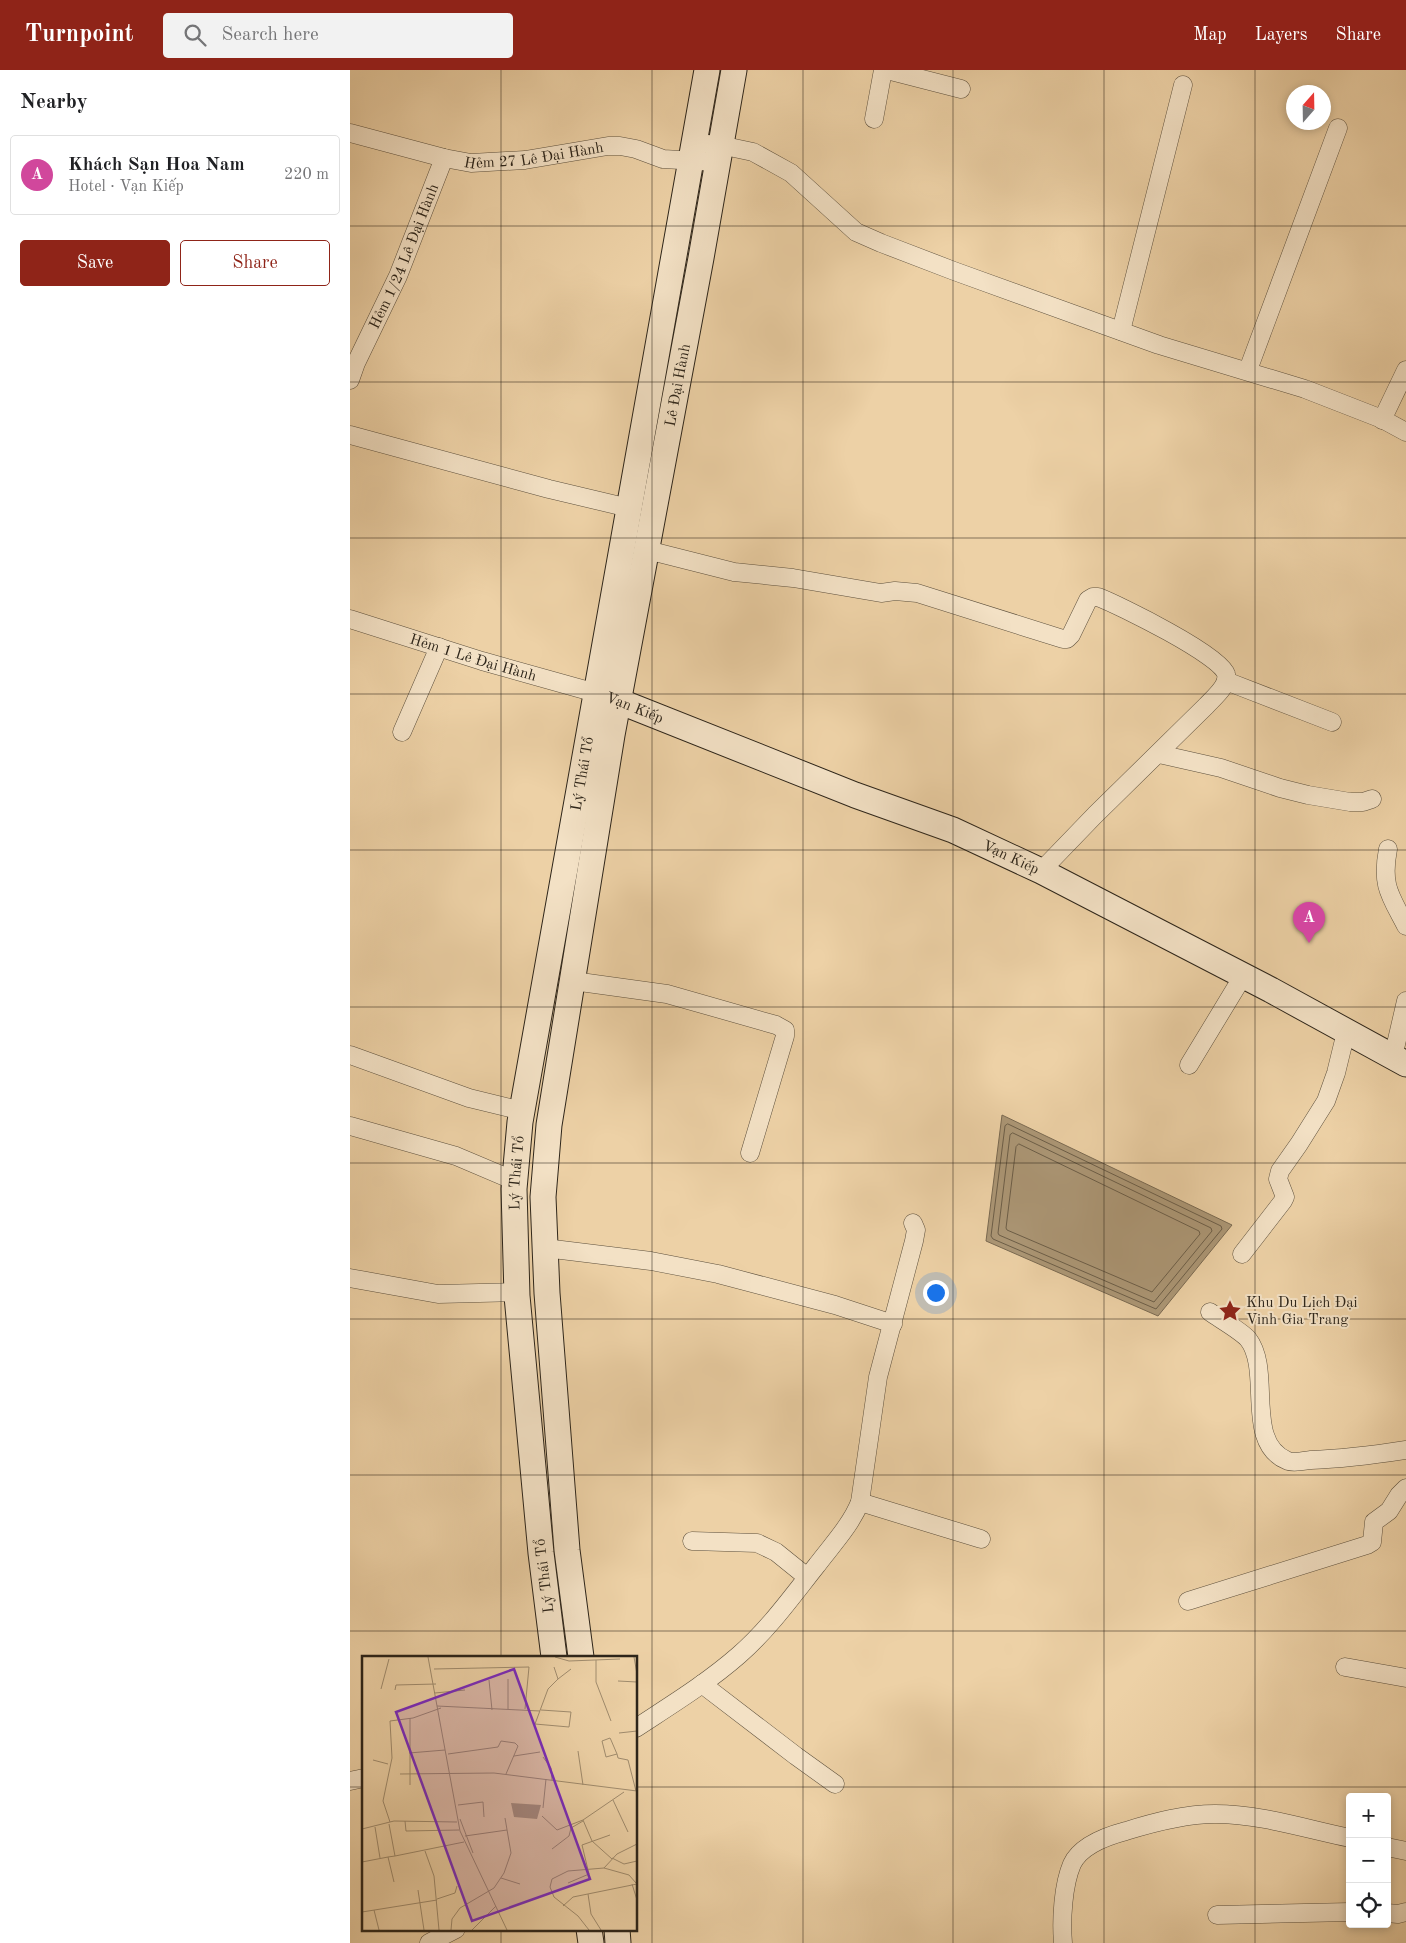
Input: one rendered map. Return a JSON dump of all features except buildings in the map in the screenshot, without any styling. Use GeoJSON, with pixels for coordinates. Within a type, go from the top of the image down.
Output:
{"type":"FeatureCollection","features":[{"type":"Feature","properties":{"kind":"main road","name":"Lê Đại Hành"},"geometry":{"type":"LineString","coordinates":[[596,693],[707,70]]}},
{"type":"Feature","properties":{"kind":"main road","name":"Lê Đại Hành"},"geometry":{"type":"LineString","coordinates":[[620,701],[734,70]]}},
{"type":"Feature","properties":{"kind":"main road","name":"Vạn Kiếp"},"geometry":{"type":"LineString","coordinates":[[596,693],[846,791],[954,830],[1041,871],[1244,976],[1399,1061]]}},
{"type":"Feature","properties":{"kind":"main road","name":"Lý Thái Tổ"},"geometry":{"type":"LineString","coordinates":[[554,1656],[541,1553],[516,1292],[515,1181],[522,1111],[596,693]]}},
{"type":"Feature","properties":{"kind":"main road","name":"Lý Thái Tổ"},"geometry":{"type":"LineString","coordinates":[[582,1656],[567,1550],[547,1293],[543,1196],[549,1125],[612,735],[620,701]]}},
{"type":"Feature","properties":{"kind":"main road"},"geometry":{"type":"LineString","coordinates":[[589,1930],[591,1943]]}},
{"type":"Feature","properties":{"kind":"main road"},"geometry":{"type":"LineString","coordinates":[[617,1930],[618,1943]]}},
{"type":"Feature","properties":{"kind":"street"},"geometry":{"type":"LineString","coordinates":[[874,119],[883,70]]}},
{"type":"Feature","properties":{"kind":"street"},"geometry":{"type":"LineString","coordinates":[[887,70],[961,89]]}},
{"type":"Feature","properties":{"kind":"street"},"geometry":{"type":"LineString","coordinates":[[1121,331],[1183,85]]}},
{"type":"Feature","properties":{"kind":"street"},"geometry":{"type":"LineString","coordinates":[[1248,370],[1338,128]]}},
{"type":"Feature","properties":{"kind":"street","name":"Hẻm 27 Lê Đại Hành"},"geometry":{"type":"LineString","coordinates":[[350,132],[444,158],[471,163],[526,160],[608,146],[620,146],[663,158],[693,151],[719,154],[753,152],[791,173],[856,232],[954,271],[1121,331],[1190,355],[1248,370],[1305,389],[1382,420],[1406,432]]}},
{"type":"Feature","properties":{"kind":"street","name":"Hẻm 1/24 Lê Đại Hành"},"geometry":{"type":"LineString","coordinates":[[350,380],[356,363],[398,276],[444,158]]}},
{"type":"Feature","properties":{"kind":"street"},"geometry":{"type":"LineString","coordinates":[[1382,420],[1406,370]]}},
{"type":"Feature","properties":{"kind":"street"},"geometry":{"type":"LineString","coordinates":[[350,435],[549,489],[630,508]]}},
{"type":"Feature","properties":{"kind":"street"},"geometry":{"type":"LineString","coordinates":[[647,550],[734,572],[792,578],[881,593],[896,591],[917,593],[1063,638],[1071,635],[1088,600],[1098,597],[1199,648],[1224,669],[1227,676],[1226,681],[1206,706],[1041,871]]}},
{"type":"Feature","properties":{"kind":"street","name":"Hẻm 1 Lê Đại Hành"},"geometry":{"type":"LineString","coordinates":[[350,619],[518,672],[596,693]]}},
{"type":"Feature","properties":{"kind":"street"},"geometry":{"type":"LineString","coordinates":[[402,732],[439,647]]}},
{"type":"Feature","properties":{"kind":"street"},"geometry":{"type":"LineString","coordinates":[[1226,681],[1332,722]]}},
{"type":"Feature","properties":{"kind":"street"},"geometry":{"type":"LineString","coordinates":[[1159,754],[1221,768],[1280,788],[1308,795],[1350,802],[1363,802],[1372,799]]}},
{"type":"Feature","properties":{"kind":"street"},"geometry":{"type":"LineString","coordinates":[[1388,849],[1384,874],[1387,887],[1406,926]]}},
{"type":"Feature","properties":{"kind":"street"},"geometry":{"type":"LineString","coordinates":[[1189,1065],[1244,976]]}},
{"type":"Feature","properties":{"kind":"street"},"geometry":{"type":"LineString","coordinates":[[573,981],[684,997],[776,1025],[785,1030],[785,1036],[750,1153]]}},
{"type":"Feature","properties":{"kind":"street"},"geometry":{"type":"LineString","coordinates":[[1399,1061],[1406,1001]]}},
{"type":"Feature","properties":{"kind":"street"},"geometry":{"type":"LineString","coordinates":[[1242,1254],[1285,1197],[1278,1179],[1280,1171],[1326,1101],[1336,1073],[1346,1032]]}},
{"type":"Feature","properties":{"kind":"street"},"geometry":{"type":"LineString","coordinates":[[350,1055],[469,1098],[522,1111]]}},
{"type":"Feature","properties":{"kind":"street"},"geometry":{"type":"LineString","coordinates":[[350,1126],[456,1156],[515,1181]]}},
{"type":"Feature","properties":{"kind":"street"},"geometry":{"type":"LineString","coordinates":[[638,1727],[702,1684],[740,1654],[768,1625],[807,1577],[844,1530],[860,1502],[878,1377],[914,1241],[916,1230],[913,1223]]}},
{"type":"Feature","properties":{"kind":"street"},"geometry":{"type":"LineString","coordinates":[[545,1248],[651,1261],[718,1274],[835,1305],[893,1324]]}},
{"type":"Feature","properties":{"kind":"street"},"geometry":{"type":"LineString","coordinates":[[350,1278],[438,1294],[516,1292]]}},
{"type":"Feature","properties":{"kind":"street"},"geometry":{"type":"LineString","coordinates":[[1210,1312],[1248,1339],[1259,1364],[1260,1406],[1264,1431],[1272,1451],[1289,1461],[1347,1459],[1406,1450]]}},
{"type":"Feature","properties":{"kind":"street"},"geometry":{"type":"LineString","coordinates":[[1188,1601],[1367,1545],[1372,1542],[1374,1522],[1389,1512],[1399,1495],[1406,1488]]}},
{"type":"Feature","properties":{"kind":"street"},"geometry":{"type":"LineString","coordinates":[[860,1502],[981,1539]]}},
{"type":"Feature","properties":{"kind":"street"},"geometry":{"type":"LineString","coordinates":[[692,1541],[757,1543],[776,1552],[807,1577]]}},
{"type":"Feature","properties":{"kind":"street"},"geometry":{"type":"LineString","coordinates":[[1345,1667],[1406,1678]]}},
{"type":"Feature","properties":{"kind":"street"},"geometry":{"type":"LineString","coordinates":[[702,1684],[834,1784]]}},
{"type":"Feature","properties":{"kind":"street"},"geometry":{"type":"LineString","coordinates":[[1063,1943],[1062,1929],[1066,1890],[1073,1863],[1086,1848],[1109,1835],[1164,1819],[1215,1814],[1257,1818],[1346,1837]]}},
{"type":"Feature","properties":{"kind":"street"},"geometry":{"type":"LineString","coordinates":[[1391,1848],[1406,1851]]}},
{"type":"Feature","properties":{"kind":"street"},"geometry":{"type":"LineString","coordinates":[[1217,1915],[1346,1912]]}},
{"type":"Feature","properties":{"kind":"street"},"geometry":{"type":"LineString","coordinates":[[1391,1913],[1406,1912]]}},
{"type":"Feature","properties":{"kind":"street"},"geometry":{"type":"LineString","coordinates":[[429,1943],[454,1930]]}},
{"type":"Feature","properties":{"kind":"water"},"geometry":{"type":"Polygon","coordinates":[[[1002,1115],[1232,1225],[1158,1316],[986,1241],[1002,1115]]]}},
{"type":"Feature","properties":{"kind":"place","name":"Khách Sạn Hoa Nam"},"geometry":{"type":"Point","coordinates":[1309,943]}},
{"type":"Feature","properties":{"kind":"place","name":"Khu Du Lịch Đại Vinh Gia Trang"},"geometry":{"type":"Point","coordinates":[1230,1311]}}]}
